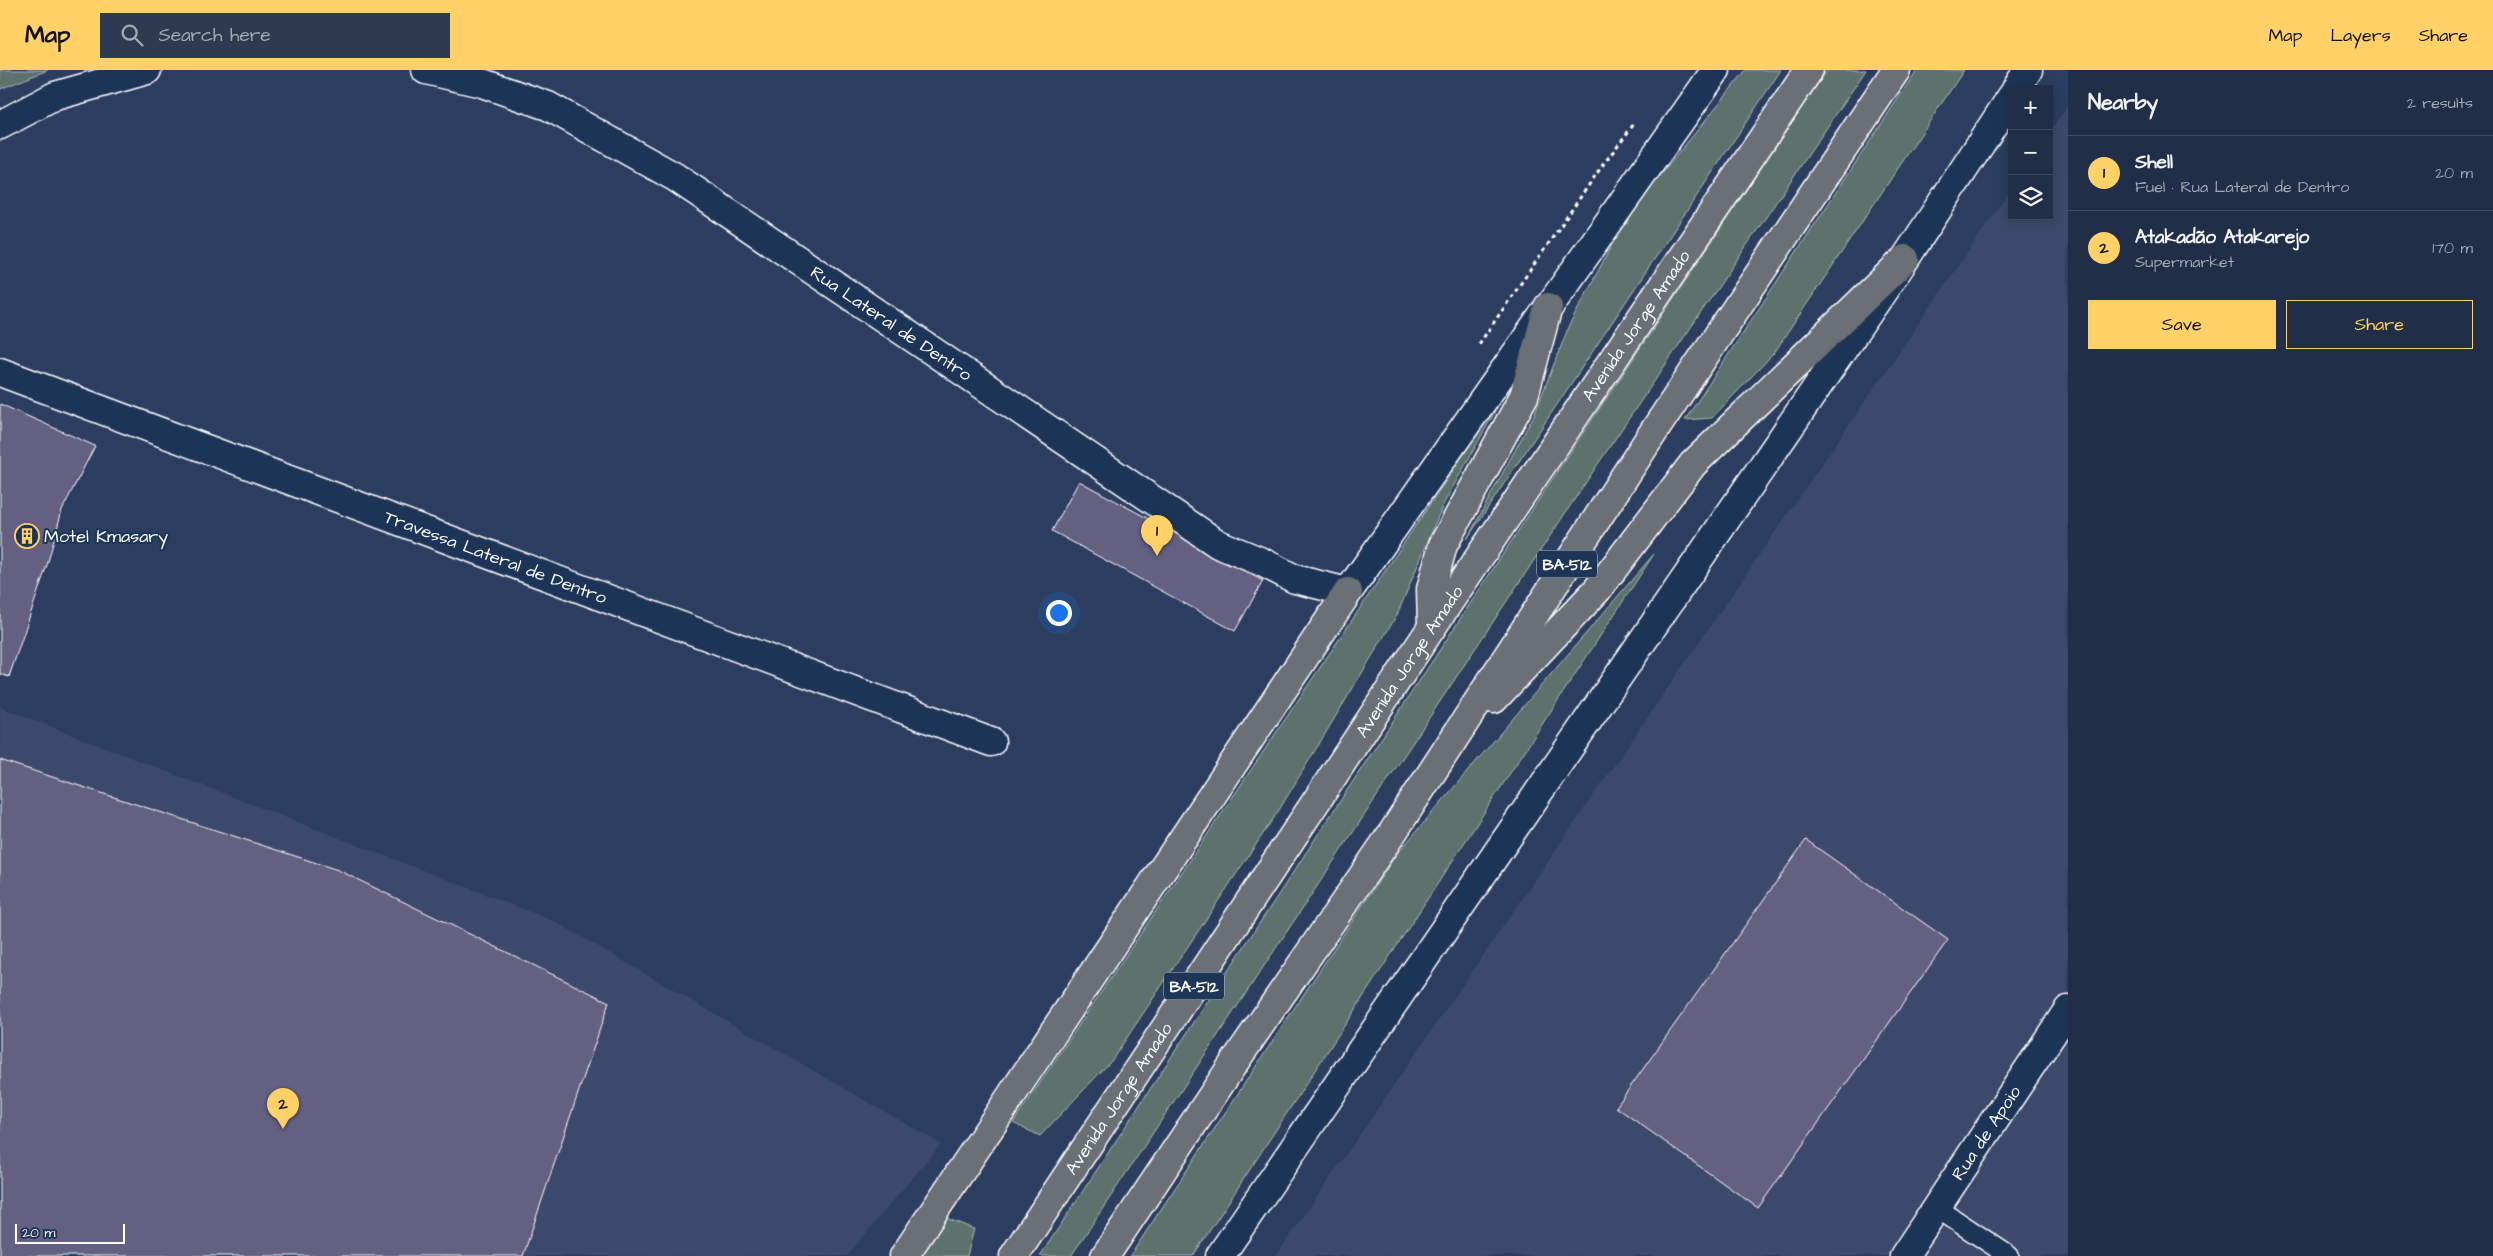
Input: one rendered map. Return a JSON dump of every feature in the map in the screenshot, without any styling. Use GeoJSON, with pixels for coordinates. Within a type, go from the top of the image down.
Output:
{"type":"FeatureCollection","features":[{"type":"Feature","properties":{"kind":"main road","name":"Avenida Jorge Amado"},"geometry":{"type":"LineString","coordinates":[[1014,1256],[1432,628],[1808,70]]}},
{"type":"Feature","properties":{"kind":"main road","name":"BA-512"},"geometry":{"type":"LineString","coordinates":[[1105,1256],[1238,1057],[1395,829],[1660,422],[1896,70]]}},
{"type":"Feature","properties":{"kind":"main road"},"geometry":{"type":"LineString","coordinates":[[1442,755],[1597,590],[1693,464],[1905,259]]}},
{"type":"Feature","properties":{"kind":"main road"},"geometry":{"type":"LineString","coordinates":[[1432,628],[1431,589],[1442,545],[1524,396],[1548,307]]}},
{"type":"Feature","properties":{"kind":"main road"},"geometry":{"type":"LineString","coordinates":[[904,1256],[1348,592]]}},
{"type":"Feature","properties":{"kind":"street"},"geometry":{"type":"LineString","coordinates":[[0,126],[55,96],[147,70]]}},
{"type":"Feature","properties":{"kind":"street","name":"Rua Lateral de Dentro"},"geometry":{"type":"LineString","coordinates":[[426,70],[482,83],[548,106],[675,177],[1218,544],[1262,562],[1295,579],[1348,592]]}},
{"type":"Feature","properties":{"kind":"street"},"geometry":{"type":"LineString","coordinates":[[1348,592],[1716,70]]}},
{"type":"Feature","properties":{"kind":"street"},"geometry":{"type":"LineString","coordinates":[[2019,85],[2028,70]]}},
{"type":"Feature","properties":{"kind":"street"},"geometry":{"type":"LineString","coordinates":[[1220,1256],[1905,259],[2008,102]]}},
{"type":"Feature","properties":{"kind":"street","name":"Travessa Lateral de Dentro"},"geometry":{"type":"LineString","coordinates":[[0,372],[992,742]]}},
{"type":"Feature","properties":{"kind":"street","name":"Rua de Apoio"},"geometry":{"type":"LineString","coordinates":[[1904,1256],[2068,1010]]}},
{"type":"Feature","properties":{"kind":"lane"},"geometry":{"type":"LineString","coordinates":[[1937,1208],[2009,1256]]}},
{"type":"Feature","properties":{"kind":"shaded area"},"geometry":{"type":"Polygon","coordinates":[[[2068,106],[2068,1256],[1276,1256],[2008,194],[2008,220],[2053,220],[2053,127],[2068,106]]]}},
{"type":"Feature","properties":{"kind":"shaded area"},"geometry":{"type":"Polygon","coordinates":[[[0,707],[554,921],[941,1144],[847,1256],[0,1256],[0,707]]]}},
{"type":"Feature","properties":{"kind":"green space"},"geometry":{"type":"Polygon","coordinates":[[[0,70],[48,70],[0,89],[0,70]]]}},
{"type":"Feature","properties":{"kind":"green space"},"geometry":{"type":"Polygon","coordinates":[[[1746,70],[1781,70],[1467,539],[1534,415],[1569,326],[1626,218],[1746,70]]]}},
{"type":"Feature","properties":{"kind":"green space"},"geometry":{"type":"Polygon","coordinates":[[[1827,70],[1866,70],[1602,458],[1071,1256],[1040,1256],[1555,475],[1827,70]]]}},
{"type":"Feature","properties":{"kind":"green space"},"geometry":{"type":"Polygon","coordinates":[[[1917,70],[1964,70],[1774,353],[1712,418],[1685,420],[1917,70]]]}},
{"type":"Feature","properties":{"kind":"green space"},"geometry":{"type":"Polygon","coordinates":[[[1507,390],[1443,505],[1397,615],[1279,810],[1112,1060],[1040,1136],[1013,1123],[1507,390]]]}},
{"type":"Feature","properties":{"kind":"green space"},"geometry":{"type":"Polygon","coordinates":[[[1654,554],[1193,1256],[1130,1256],[1396,855],[1654,554]]]}},
{"type":"Feature","properties":{"kind":"green space"},"geometry":{"type":"Polygon","coordinates":[[[946,1218],[974,1229],[967,1256],[920,1256],[946,1218]]]}},
{"type":"Feature","properties":{"kind":"building","name":"Motel Kmasary"},"geometry":{"type":"Polygon","coordinates":[[[0,404],[95,446],[62,510],[48,562],[9,677],[0,674],[0,404]]]}},
{"type":"Feature","properties":{"kind":"building"},"geometry":{"type":"Polygon","coordinates":[[[1079,481],[1263,581],[1235,631],[1052,531],[1079,481]]]}},
{"type":"Feature","properties":{"kind":"building"},"geometry":{"type":"Polygon","coordinates":[[[0,760],[338,870],[609,1002],[523,1256],[0,1256],[0,760]]]}},
{"type":"Feature","properties":{"kind":"building"},"geometry":{"type":"Polygon","coordinates":[[[1806,840],[1948,940],[1758,1208],[1616,1107],[1806,840]]]}},
{"type":"Feature","properties":{"kind":"place","name":"Motel Kmasary"},"geometry":{"type":"Point","coordinates":[27,536]}},
{"type":"Feature","properties":{"kind":"place","name":"Shell"},"geometry":{"type":"Point","coordinates":[1157,556]}},
{"type":"Feature","properties":{"kind":"place","name":"Atakadão Atakarejo"},"geometry":{"type":"Point","coordinates":[283,1129]}}]}
